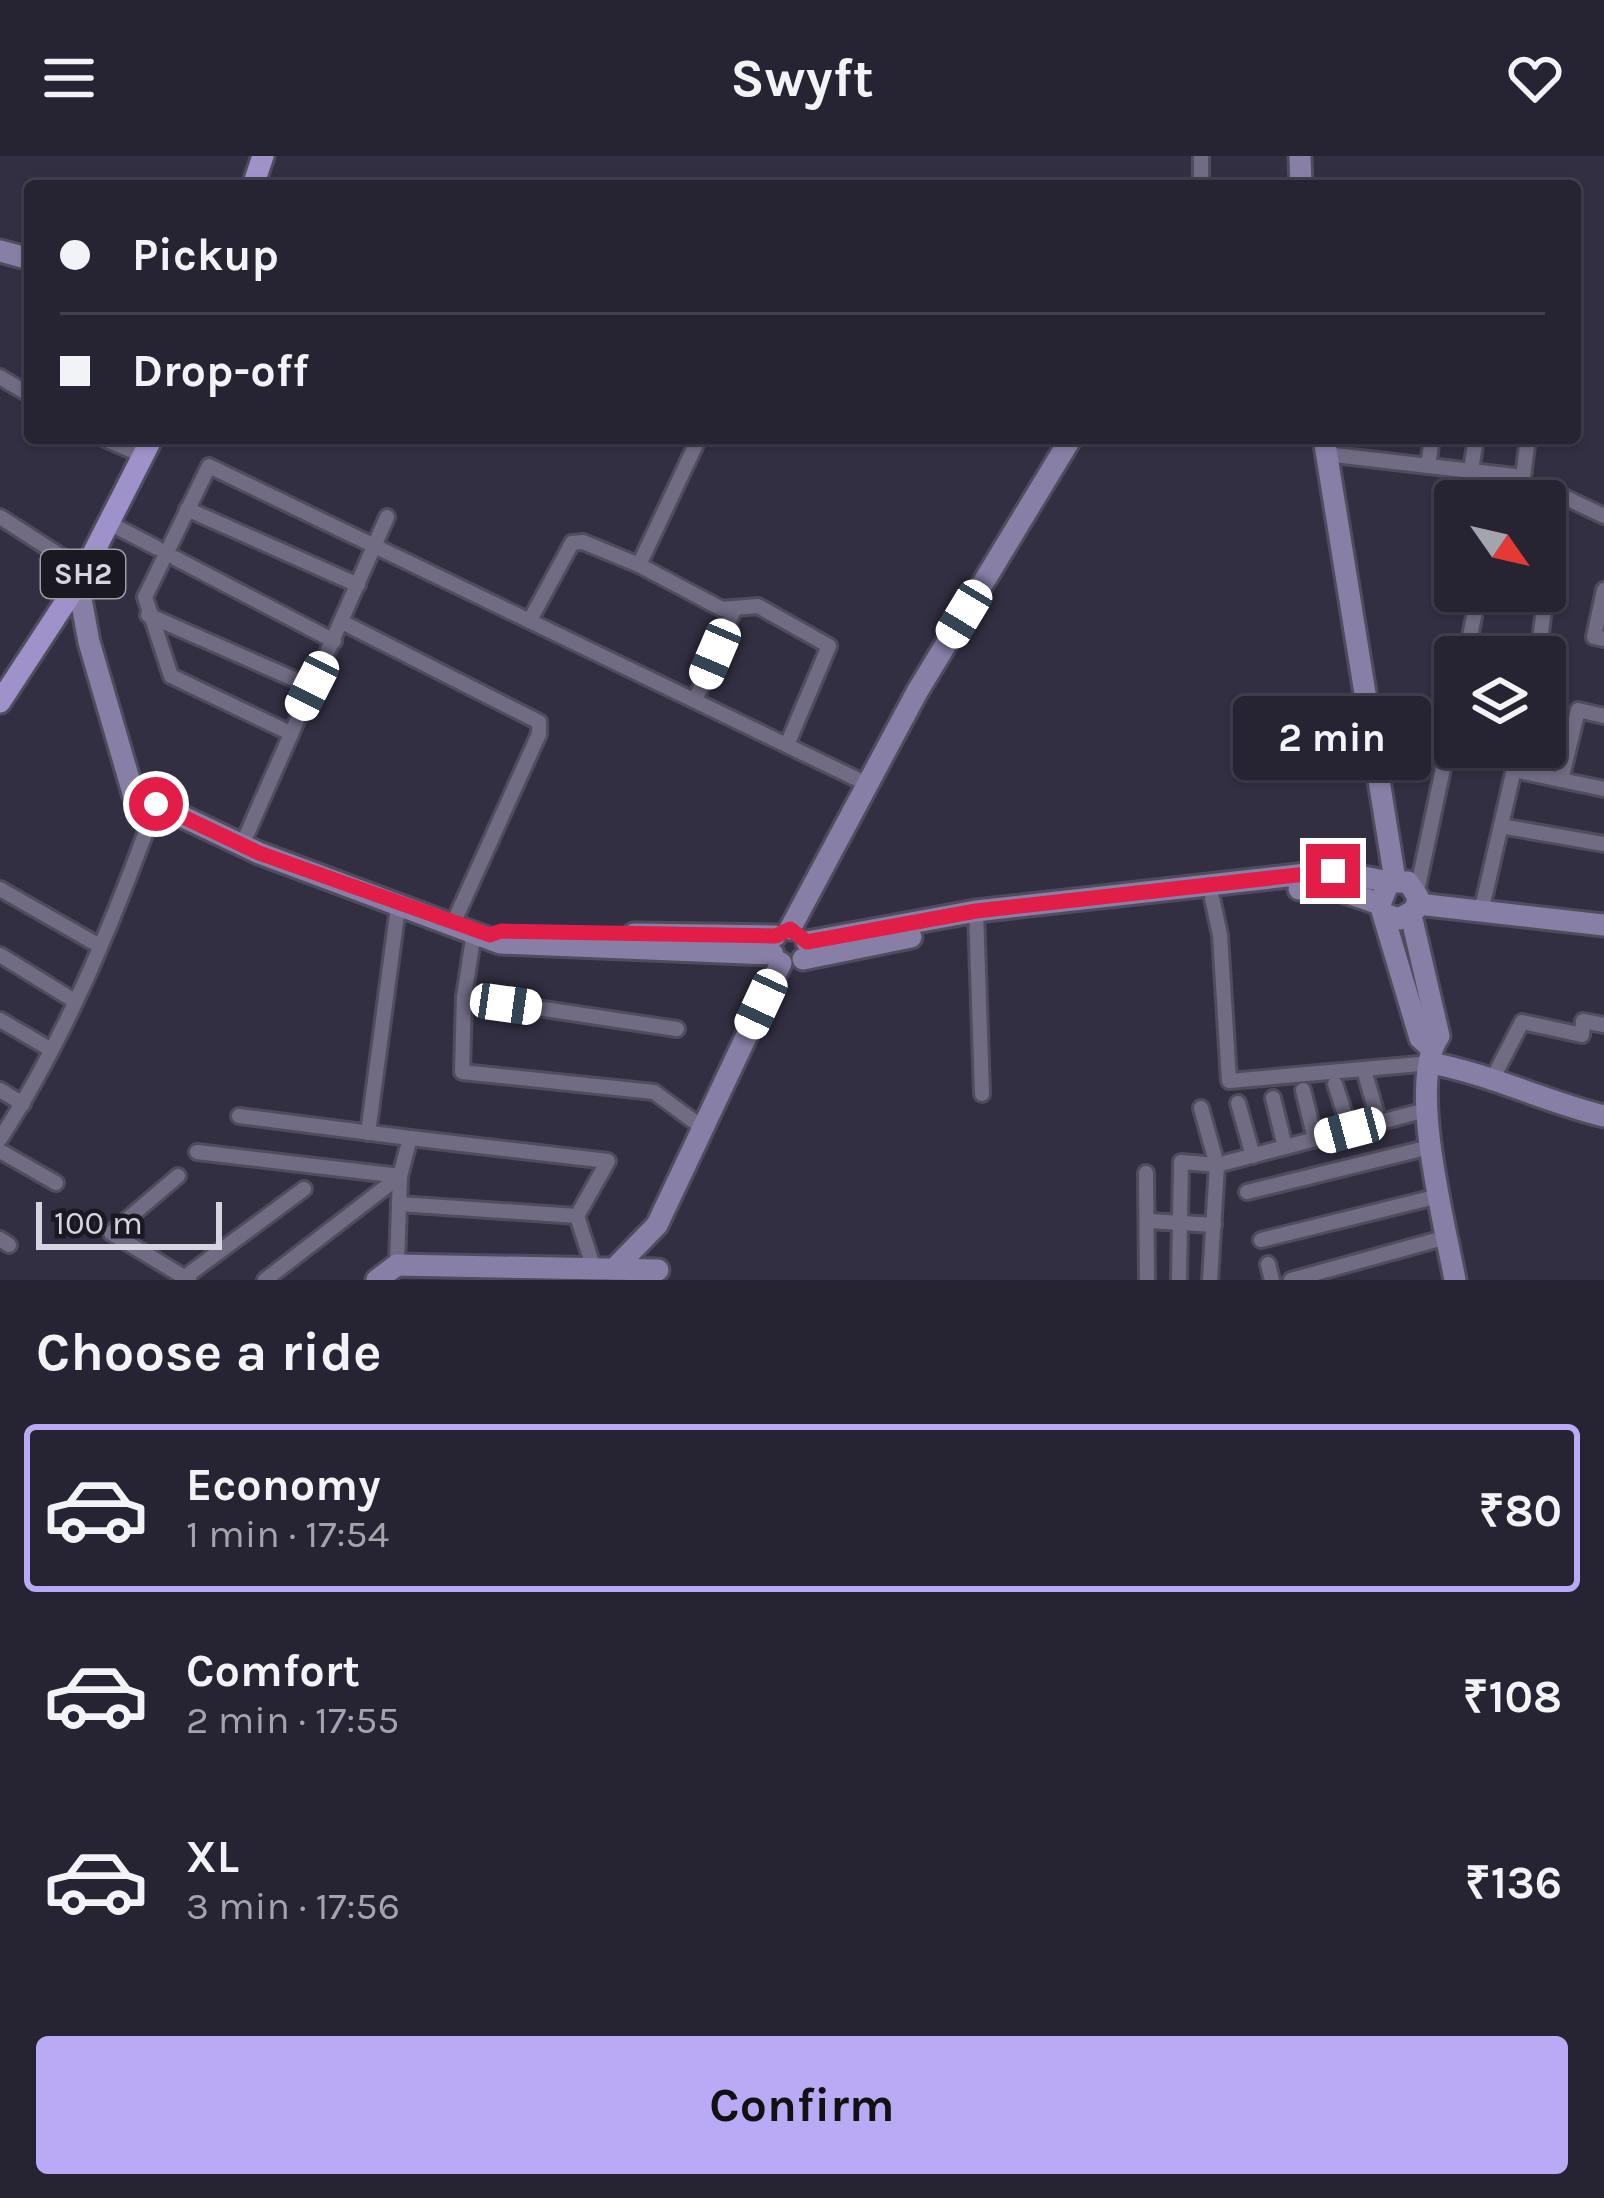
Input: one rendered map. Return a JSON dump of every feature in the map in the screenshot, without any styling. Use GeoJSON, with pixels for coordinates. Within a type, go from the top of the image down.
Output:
{"type":"FeatureCollection","features":[{"type":"Feature","properties":{"kind":"main road","name":"SH2"},"geometry":{"type":"LineString","coordinates":[[0,702],[142,444]]}},
{"type":"Feature","properties":{"kind":"main road","name":"SH2"},"geometry":{"type":"LineString","coordinates":[[0,684],[111,524],[143,444]]}},
{"type":"Feature","properties":{"kind":"street"},"geometry":{"type":"LineString","coordinates":[[639,565],[697,444]]}},
{"type":"Feature","properties":{"kind":"street"},"geometry":{"type":"LineString","coordinates":[[604,1269],[657,1225],[867,784],[1067,444]]}},
{"type":"Feature","properties":{"kind":"street"},"geometry":{"type":"LineString","coordinates":[[1428,466],[1431,444]]}},
{"type":"Feature","properties":{"kind":"street"},"geometry":{"type":"LineString","coordinates":[[1471,471],[1475,444]]}},
{"type":"Feature","properties":{"kind":"street"},"geometry":{"type":"LineString","coordinates":[[1516,480],[1523,477],[1527,444]]}},
{"type":"Feature","properties":{"kind":"street"},"geometry":{"type":"LineString","coordinates":[[1431,1056],[1420,1038],[1383,910],[1392,881],[1325,446],[1471,471],[1485,480]]}},
{"type":"Feature","properties":{"kind":"street"},"geometry":{"type":"LineString","coordinates":[[288,732],[171,676],[148,615],[146,597],[209,466],[867,784]]}},
{"type":"Feature","properties":{"kind":"street"},"geometry":{"type":"LineString","coordinates":[[1566,498],[1604,516]]}},
{"type":"Feature","properties":{"kind":"street"},"geometry":{"type":"LineString","coordinates":[[187,509],[358,585]]}},
{"type":"Feature","properties":{"kind":"street"},"geometry":{"type":"LineString","coordinates":[[0,517],[74,575],[88,643],[133,793],[242,845],[500,944],[788,947],[1333,871],[1408,882],[1439,1036],[1431,1056],[1426,1110],[1455,1280]]}},
{"type":"Feature","properties":{"kind":"street"},"geometry":{"type":"LineString","coordinates":[[242,845],[288,732],[387,518]]}},
{"type":"Feature","properties":{"kind":"street"},"geometry":{"type":"LineString","coordinates":[[111,524],[158,548]]}},
{"type":"Feature","properties":{"kind":"street"},"geometry":{"type":"LineString","coordinates":[[530,620],[572,543],[583,542],[734,610],[758,606],[829,646],[787,746]]}},
{"type":"Feature","properties":{"kind":"street"},"geometry":{"type":"LineString","coordinates":[[176,558],[334,641]]}},
{"type":"Feature","properties":{"kind":"street"},"geometry":{"type":"LineString","coordinates":[[1604,590],[1594,637],[1604,639]]}},
{"type":"Feature","properties":{"kind":"street"},"geometry":{"type":"LineString","coordinates":[[696,698],[734,610]]}},
{"type":"Feature","properties":{"kind":"street"},"geometry":{"type":"LineString","coordinates":[[148,615],[312,686]]}},
{"type":"Feature","properties":{"kind":"street"},"geometry":{"type":"LineString","coordinates":[[342,622],[539,722],[539,734],[472,931],[462,1072],[654,1092],[703,1128]]}},
{"type":"Feature","properties":{"kind":"street"},"geometry":{"type":"LineString","coordinates":[[1561,780],[1577,710],[1604,716]]}},
{"type":"Feature","properties":{"kind":"street"},"geometry":{"type":"LineString","coordinates":[[1415,903],[1443,768]]}},
{"type":"Feature","properties":{"kind":"street"},"geometry":{"type":"LineString","coordinates":[[1482,908],[1514,770],[1604,789]]}},
{"type":"Feature","properties":{"kind":"street"},"geometry":{"type":"LineString","coordinates":[[0,1139],[23,1104],[73,1000],[156,804]]}},
{"type":"Feature","properties":{"kind":"street"},"geometry":{"type":"LineString","coordinates":[[1501,826],[1604,844]]}},
{"type":"Feature","properties":{"kind":"street"},"geometry":{"type":"LineString","coordinates":[[977,918],[1327,886],[1383,910],[1415,903],[1604,925]]}},
{"type":"Feature","properties":{"kind":"street"},"geometry":{"type":"LineString","coordinates":[[0,889],[98,945]]}},
{"type":"Feature","properties":{"kind":"street"},"geometry":{"type":"LineString","coordinates":[[1212,898],[1220,935],[1229,1081],[1431,1056],[1494,1076],[1536,1100],[1604,1116]]}},
{"type":"Feature","properties":{"kind":"street"},"geometry":{"type":"LineString","coordinates":[[368,1133],[398,907]]}},
{"type":"Feature","properties":{"kind":"street"},"geometry":{"type":"LineString","coordinates":[[977,918],[982,1094]]}},
{"type":"Feature","properties":{"kind":"street"},"geometry":{"type":"LineString","coordinates":[[0,955],[73,1000]]}},
{"type":"Feature","properties":{"kind":"street"},"geometry":{"type":"LineString","coordinates":[[464,997],[677,1029]]}},
{"type":"Feature","properties":{"kind":"street"},"geometry":{"type":"LineString","coordinates":[[0,1020],[50,1049]]}},
{"type":"Feature","properties":{"kind":"street"},"geometry":{"type":"LineString","coordinates":[[1494,1076],[1522,1022],[1582,1035],[1583,1021],[1604,1025]]}},
{"type":"Feature","properties":{"kind":"street"},"geometry":{"type":"LineString","coordinates":[[1366,1077],[1379,1122]]}},
{"type":"Feature","properties":{"kind":"street"},"geometry":{"type":"LineString","coordinates":[[1336,1084],[1350,1130]]}},
{"type":"Feature","properties":{"kind":"street"},"geometry":{"type":"LineString","coordinates":[[0,1090],[23,1104]]}},
{"type":"Feature","properties":{"kind":"street"},"geometry":{"type":"LineString","coordinates":[[1303,1090],[1315,1139]]}},
{"type":"Feature","properties":{"kind":"street"},"geometry":{"type":"LineString","coordinates":[[1273,1098],[1285,1148]]}},
{"type":"Feature","properties":{"kind":"street"},"geometry":{"type":"LineString","coordinates":[[1238,1102],[1253,1156]]}},
{"type":"Feature","properties":{"kind":"street"},"geometry":{"type":"LineString","coordinates":[[1201,1108],[1216,1165],[1210,1280]]}},
{"type":"Feature","properties":{"kind":"street"},"geometry":{"type":"LineString","coordinates":[[1179,1280],[1180,1162],[1216,1165],[1426,1110]]}},
{"type":"Feature","properties":{"kind":"street"},"geometry":{"type":"LineString","coordinates":[[239,1116],[608,1161],[578,1216]]}},
{"type":"Feature","properties":{"kind":"street"},"geometry":{"type":"LineString","coordinates":[[397,1265],[400,1176],[410,1138]]}},
{"type":"Feature","properties":{"kind":"street"},"geometry":{"type":"LineString","coordinates":[[1247,1192],[1430,1147]]}},
{"type":"Feature","properties":{"kind":"street"},"geometry":{"type":"LineString","coordinates":[[0,1151],[56,1183]]}},
{"type":"Feature","properties":{"kind":"street"},"geometry":{"type":"LineString","coordinates":[[197,1152],[400,1176]]}},
{"type":"Feature","properties":{"kind":"street"},"geometry":{"type":"LineString","coordinates":[[1146,1173],[1147,1280]]}},
{"type":"Feature","properties":{"kind":"street"},"geometry":{"type":"LineString","coordinates":[[178,1176],[111,1233],[187,1279],[304,1189]]}},
{"type":"Feature","properties":{"kind":"street"},"geometry":{"type":"LineString","coordinates":[[266,1280],[400,1176]]}},
{"type":"Feature","properties":{"kind":"street"},"geometry":{"type":"LineString","coordinates":[[1261,1240],[1439,1196]]}},
{"type":"Feature","properties":{"kind":"street"},"geometry":{"type":"LineString","coordinates":[[399,1204],[578,1216]]}},
{"type":"Feature","properties":{"kind":"street"},"geometry":{"type":"LineString","coordinates":[[578,1216],[604,1269]]}},
{"type":"Feature","properties":{"kind":"street"},"geometry":{"type":"LineString","coordinates":[[1149,1221],[1214,1225]]}},
{"type":"Feature","properties":{"kind":"street"},"geometry":{"type":"LineString","coordinates":[[377,1280],[397,1265],[546,1274],[604,1269],[659,1275],[657,1225]]}},
{"type":"Feature","properties":{"kind":"street"},"geometry":{"type":"LineString","coordinates":[[1291,1280],[1447,1238]]}},
{"type":"Feature","properties":{"kind":"street"},"geometry":{"type":"LineString","coordinates":[[1268,1264],[1272,1280]]}},
{"type":"Feature","properties":{"kind":"route"},"geometry":{"type":"LineString","coordinates":[[156,804],[259,853],[398,907],[490,935],[501,931],[776,936],[790,929],[807,942],[976,911],[1333,871]]}}]}
